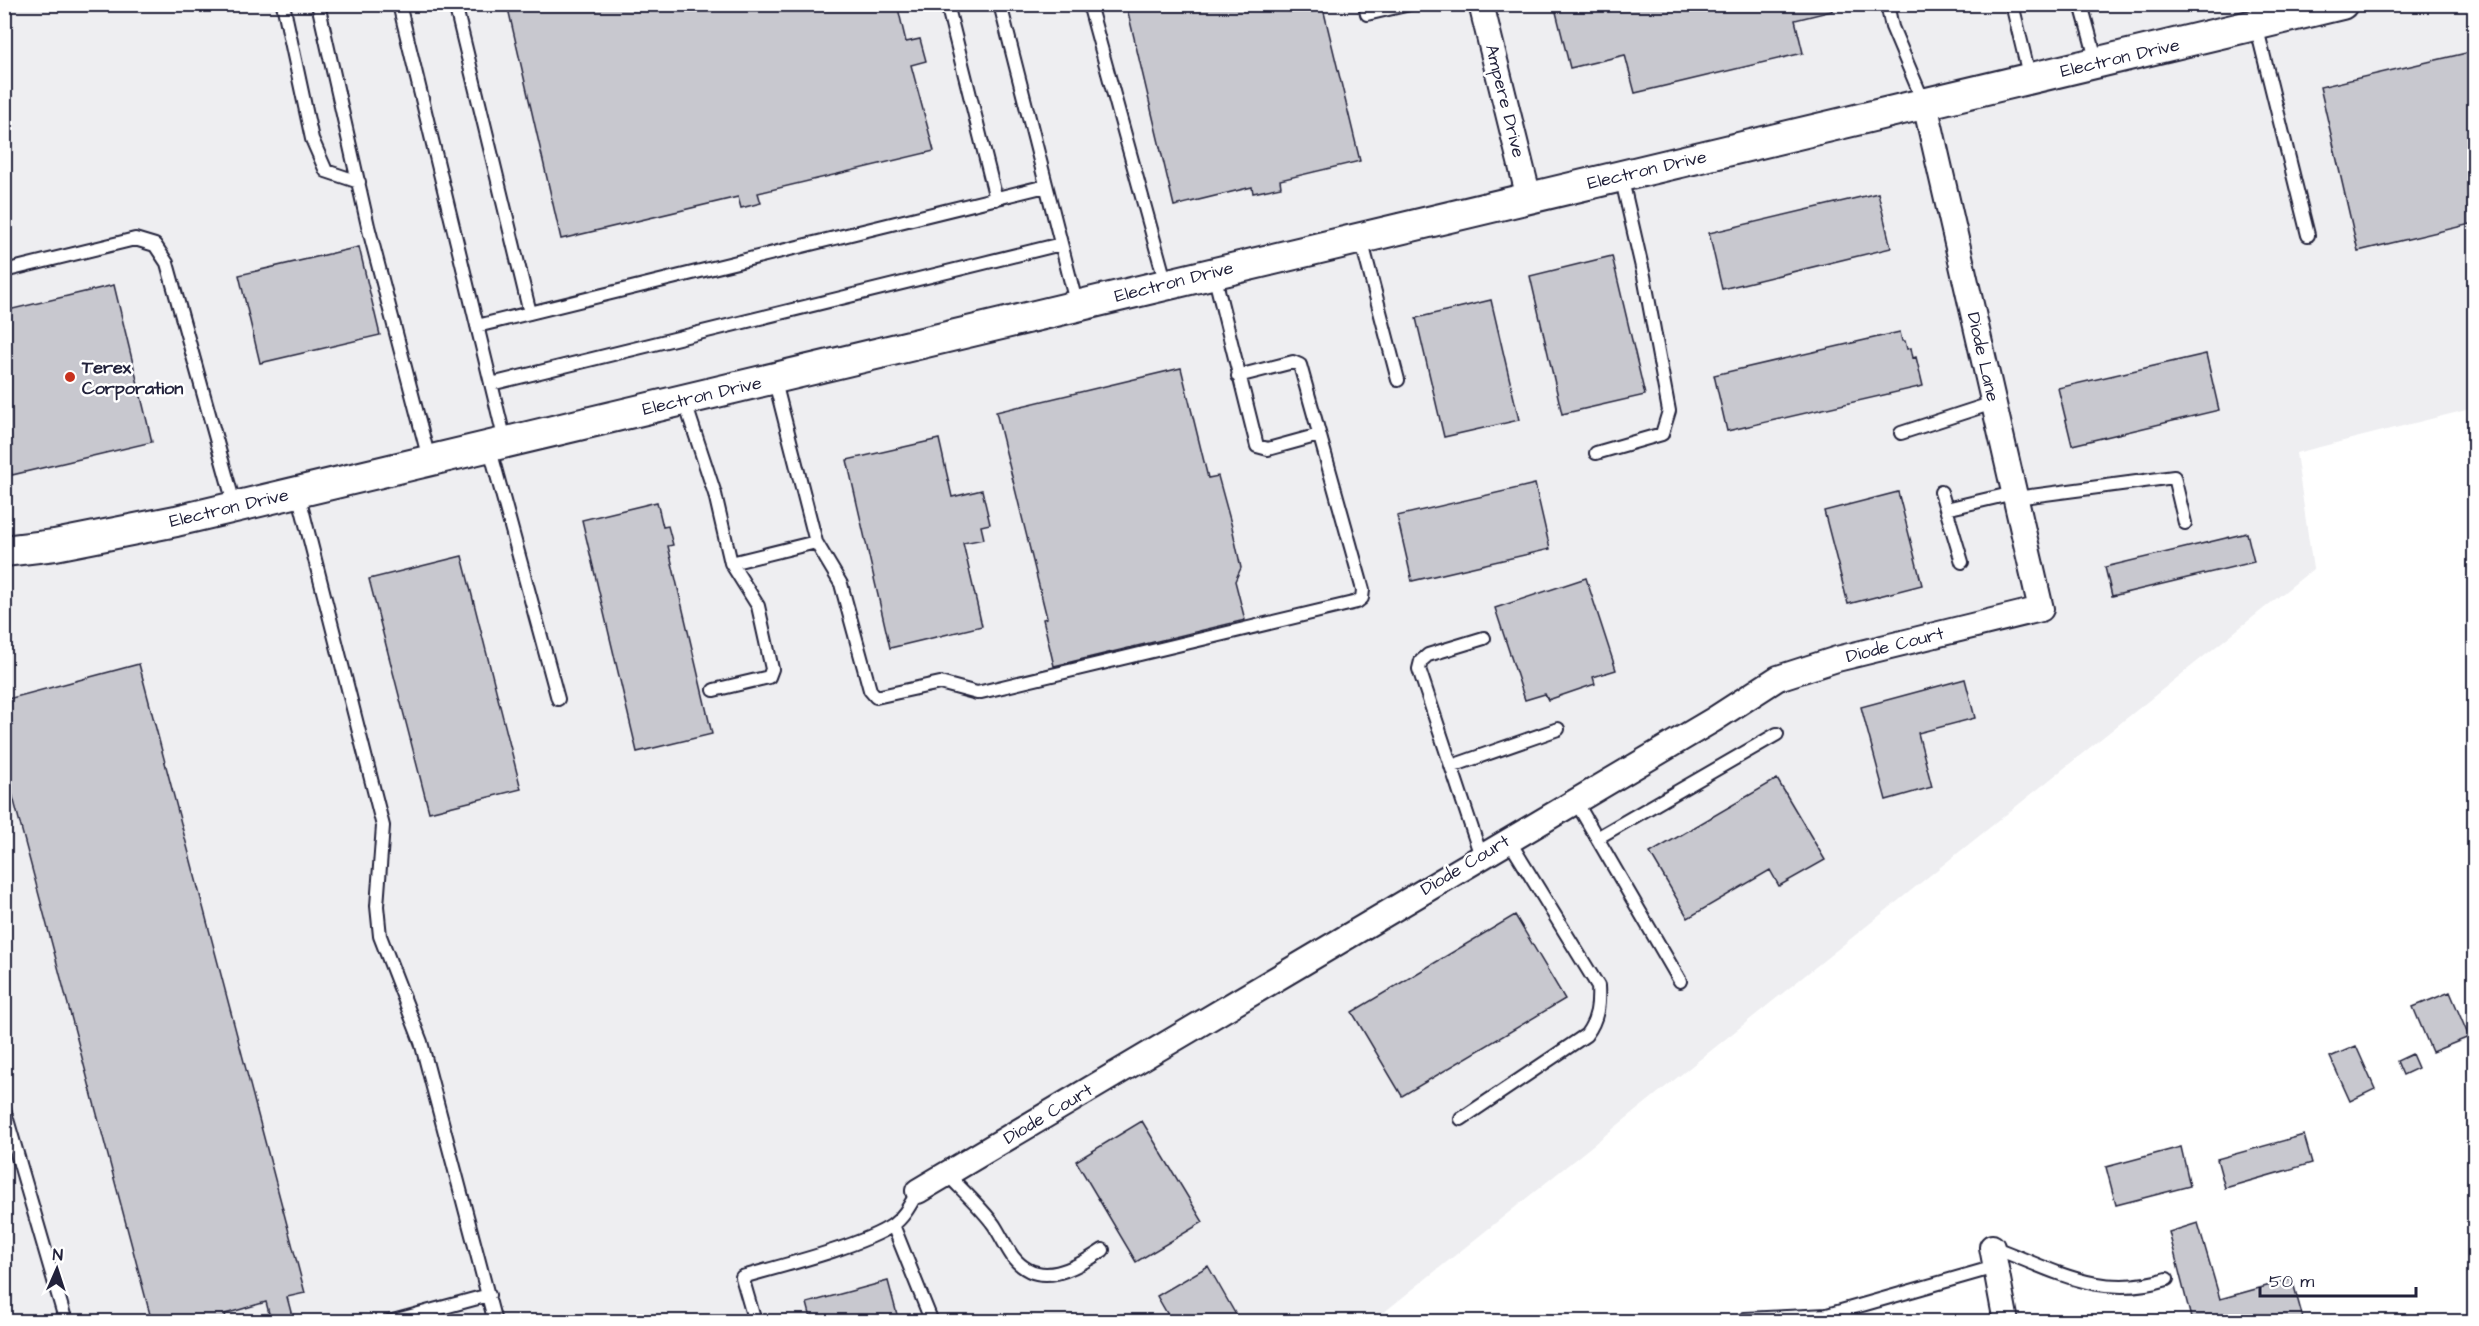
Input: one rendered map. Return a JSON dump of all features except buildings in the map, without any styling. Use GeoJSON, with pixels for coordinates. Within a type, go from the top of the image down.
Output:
{"type":"FeatureCollection","features":[{"type":"Feature","properties":{"kind":"street","name":"Ampere Drive"},"geometry":{"type":"LineString","coordinates":[[1482,4],[1529,198]]}},
{"type":"Feature","properties":{"kind":"street","name":"Electron Drive"},"geometry":{"type":"LineString","coordinates":[[4,551],[54,545],[235,507],[2343,4]]}},
{"type":"Feature","properties":{"kind":"street","name":"Diode Lane"},"geometry":{"type":"LineString","coordinates":[[1925,104],[2041,609]]}},
{"type":"Feature","properties":{"kind":"street","name":"Diode Court"},"geometry":{"type":"LineString","coordinates":[[918,1191],[1713,720],[1778,678],[1837,659],[2041,609]]}},
{"type":"Feature","properties":{"kind":"street"},"geometry":{"type":"LineString","coordinates":[[1994,1257],[2006,1322]]}},
{"type":"Feature","properties":{"kind":"lane"},"geometry":{"type":"LineString","coordinates":[[283,4],[317,150],[326,171],[359,182]]}},
{"type":"Feature","properties":{"kind":"lane"},"geometry":{"type":"LineString","coordinates":[[318,4],[359,182],[430,460]]}},
{"type":"Feature","properties":{"kind":"lane"},"geometry":{"type":"LineString","coordinates":[[399,4],[491,384],[497,444],[558,699]]}},
{"type":"Feature","properties":{"kind":"lane"},"geometry":{"type":"LineString","coordinates":[[455,4],[530,313]]}},
{"type":"Feature","properties":{"kind":"lane"},"geometry":{"type":"LineString","coordinates":[[947,4],[996,199]]}},
{"type":"Feature","properties":{"kind":"lane"},"geometry":{"type":"LineString","coordinates":[[1000,4],[1077,306]]}},
{"type":"Feature","properties":{"kind":"lane"},"geometry":{"type":"LineString","coordinates":[[1089,4],[1167,285]]}},
{"type":"Feature","properties":{"kind":"lane"},"geometry":{"type":"LineString","coordinates":[[1365,4],[1367,14],[1410,4]]}},
{"type":"Feature","properties":{"kind":"lane"},"geometry":{"type":"LineString","coordinates":[[1887,4],[1892,27],[1925,104]]}},
{"type":"Feature","properties":{"kind":"lane"},"geometry":{"type":"LineString","coordinates":[[2012,4],[2030,79]]}},
{"type":"Feature","properties":{"kind":"lane"},"geometry":{"type":"LineString","coordinates":[[2081,4],[2097,63]]}},
{"type":"Feature","properties":{"kind":"lane"},"geometry":{"type":"LineString","coordinates":[[2256,25],[2308,235]]}},
{"type":"Feature","properties":{"kind":"lane"},"geometry":{"type":"LineString","coordinates":[[1596,453],[1662,434],[1669,411],[1644,276],[1621,176]]}},
{"type":"Feature","properties":{"kind":"lane"},"geometry":{"type":"LineString","coordinates":[[477,326],[1046,186]]}},
{"type":"Feature","properties":{"kind":"lane"},"geometry":{"type":"LineString","coordinates":[[1360,238],[1398,380]]}},
{"type":"Feature","properties":{"kind":"lane"},"geometry":{"type":"LineString","coordinates":[[4,271],[135,239],[155,245],[167,263],[235,507]]}},
{"type":"Feature","properties":{"kind":"lane"},"geometry":{"type":"LineString","coordinates":[[491,384],[1061,244]]}},
{"type":"Feature","properties":{"kind":"lane"},"geometry":{"type":"LineString","coordinates":[[1214,273],[1257,446],[1268,449],[1319,435]]}},
{"type":"Feature","properties":{"kind":"lane"},"geometry":{"type":"LineString","coordinates":[[774,378],[816,542],[841,584],[870,690],[876,697],[940,683],[977,693],[1357,602],[1362,598],[1362,590],[1297,363],[1238,376]]}},
{"type":"Feature","properties":{"kind":"lane"},"geometry":{"type":"LineString","coordinates":[[684,400],[715,494],[731,563],[758,606],[772,669],[770,677],[714,690]]}},
{"type":"Feature","properties":{"kind":"lane"},"geometry":{"type":"LineString","coordinates":[[1901,433],[1993,402]]}},
{"type":"Feature","properties":{"kind":"lane"},"geometry":{"type":"LineString","coordinates":[[1946,509],[2015,496],[2174,477],[2185,523]]}},
{"type":"Feature","properties":{"kind":"lane"},"geometry":{"type":"LineString","coordinates":[[298,492],[383,826],[377,906],[380,936],[421,1042],[495,1322]]}},
{"type":"Feature","properties":{"kind":"lane"},"geometry":{"type":"LineString","coordinates":[[1941,492],[1962,562]]}},
{"type":"Feature","properties":{"kind":"lane"},"geometry":{"type":"LineString","coordinates":[[731,563],[816,542]]}},
{"type":"Feature","properties":{"kind":"lane"},"geometry":{"type":"LineString","coordinates":[[1481,856],[1419,669],[1421,661],[1428,655],[1484,638]]}},
{"type":"Feature","properties":{"kind":"lane"},"geometry":{"type":"LineString","coordinates":[[1452,766],[1558,729]]}},
{"type":"Feature","properties":{"kind":"lane"},"geometry":{"type":"LineString","coordinates":[[1597,838],[1777,734]]}},
{"type":"Feature","properties":{"kind":"lane"},"geometry":{"type":"LineString","coordinates":[[1575,800],[1680,981]]}},
{"type":"Feature","properties":{"kind":"lane"},"geometry":{"type":"LineString","coordinates":[[1461,1119],[1586,1035],[1594,1024],[1598,1011],[1598,986],[1508,840]]}},
{"type":"Feature","properties":{"kind":"lane"},"geometry":{"type":"LineString","coordinates":[[4,1109],[66,1322]]}},
{"type":"Feature","properties":{"kind":"lane"},"geometry":{"type":"LineString","coordinates":[[947,1174],[993,1224],[1013,1257],[1023,1268],[1037,1275],[1054,1275],[1087,1261],[1103,1250]]}},
{"type":"Feature","properties":{"kind":"lane"},"geometry":{"type":"LineString","coordinates":[[755,1322],[742,1277],[862,1239],[893,1225],[906,1213],[918,1191]]}},
{"type":"Feature","properties":{"kind":"lane"},"geometry":{"type":"LineString","coordinates":[[893,1225],[932,1322]]}},
{"type":"Feature","properties":{"kind":"lane"},"geometry":{"type":"LineString","coordinates":[[1740,1322],[1827,1316],[1994,1257],[2110,1287],[2148,1285],[2167,1279]]}},
{"type":"Feature","properties":{"kind":"lane"},"geometry":{"type":"LineString","coordinates":[[389,1322],[489,1295]]}},
{"type":"Feature","properties":{"kind":"shaded area"},"geometry":{"type":"Polygon","coordinates":[[[4,5],[2474,5],[2474,408],[2296,453],[2313,569],[1373,1321],[16,1321],[4,1277],[4,5]]]}},
{"type":"Feature","properties":{"kind":"place","name":"Terex Corporation"},"geometry":{"type":"Point","coordinates":[70,377]}}]}
